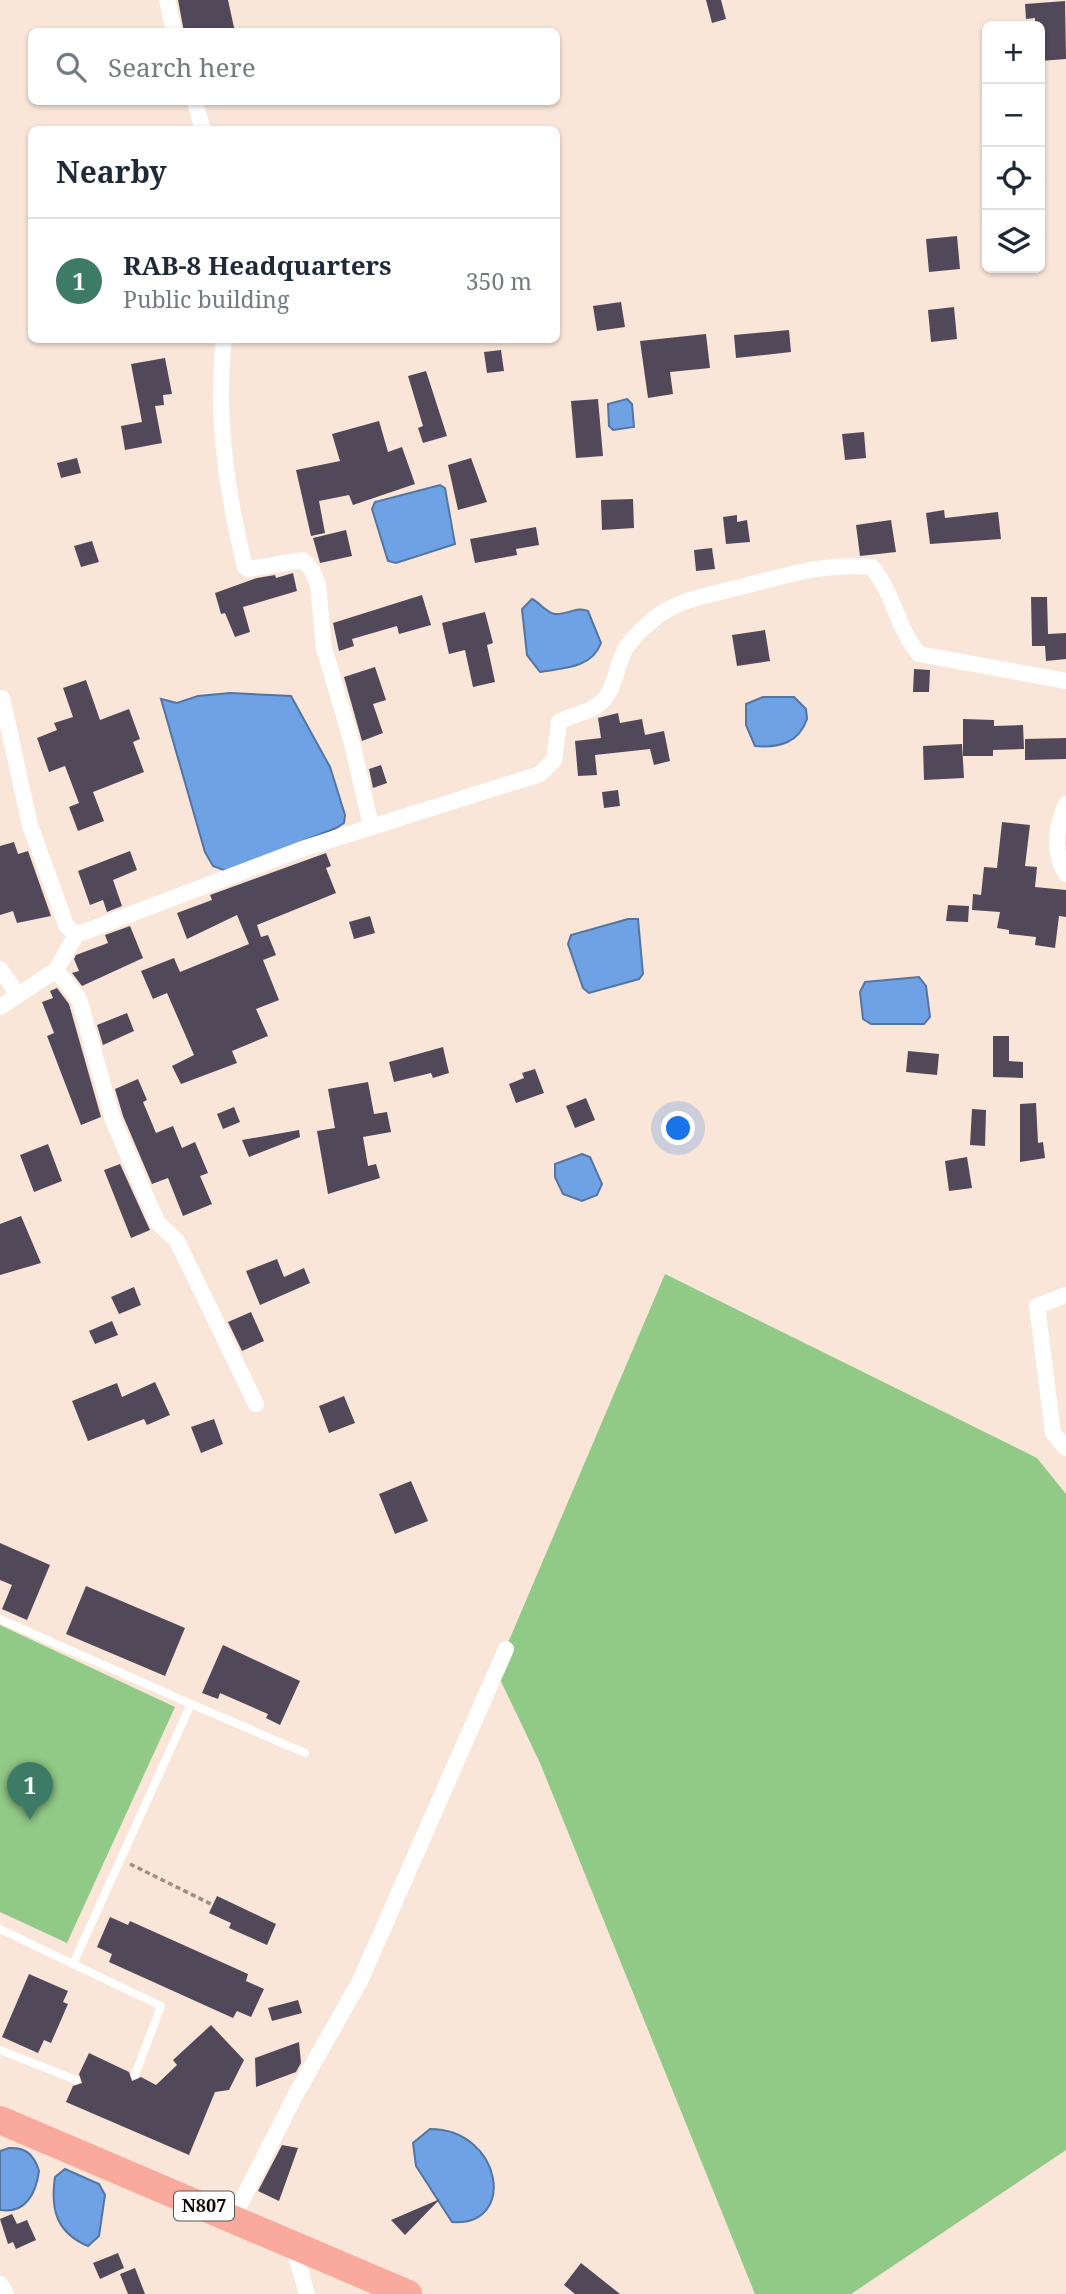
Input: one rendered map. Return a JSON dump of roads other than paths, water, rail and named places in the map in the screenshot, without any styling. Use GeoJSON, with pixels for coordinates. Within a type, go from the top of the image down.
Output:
{"type":"FeatureCollection","features":[{"type":"Feature","properties":{"kind":"highway","name":"N807"},"geometry":{"type":"LineString","coordinates":[[0,2120],[408,2294]]}},
{"type":"Feature","properties":{"kind":"street"},"geometry":{"type":"LineString","coordinates":[[167,0],[173,28]]}},
{"type":"Feature","properties":{"kind":"street"},"geometry":{"type":"LineString","coordinates":[[196,105],[202,126]]}},
{"type":"Feature","properties":{"kind":"street"},"geometry":{"type":"LineString","coordinates":[[224,343],[220,371],[223,460],[245,567],[256,569],[303,560],[312,570],[318,585],[324,648],[352,743],[371,826]]}},
{"type":"Feature","properties":{"kind":"street"},"geometry":{"type":"LineString","coordinates":[[0,1007],[56,970],[76,935],[302,849],[371,826],[430,811],[540,774],[554,760],[559,722],[597,706],[608,693],[626,648],[649,623],[670,608],[698,595],[740,588],[794,572],[838,565],[872,567],[885,584],[905,638],[919,654],[1066,681]]}},
{"type":"Feature","properties":{"kind":"street"},"geometry":{"type":"LineString","coordinates":[[2,698],[30,825],[66,925],[76,935]]}},
{"type":"Feature","properties":{"kind":"street"},"geometry":{"type":"LineString","coordinates":[[1066,804],[1057,828],[1057,855],[1066,874]]}},
{"type":"Feature","properties":{"kind":"street"},"geometry":{"type":"LineString","coordinates":[[0,969],[18,995]]}},
{"type":"Feature","properties":{"kind":"street"},"geometry":{"type":"LineString","coordinates":[[56,970],[79,999],[113,1120],[157,1222],[177,1241],[256,1404]]}},
{"type":"Feature","properties":{"kind":"street"},"geometry":{"type":"LineString","coordinates":[[1066,1295],[1037,1306],[1054,1433],[1066,1448]]}},
{"type":"Feature","properties":{"kind":"street"},"geometry":{"type":"LineString","coordinates":[[233,2218],[296,2094],[360,1981],[506,1649]]}},
{"type":"Feature","properties":{"kind":"street"},"geometry":{"type":"LineString","coordinates":[[292,2243],[307,2294]]}},
{"type":"Feature","properties":{"kind":"street"},"geometry":{"type":"LineString","coordinates":[[0,2284],[6,2294]]}},
{"type":"Feature","properties":{"kind":"lane"},"geometry":{"type":"LineString","coordinates":[[0,1619],[305,1753]]}},
{"type":"Feature","properties":{"kind":"lane"},"geometry":{"type":"LineString","coordinates":[[73,1964],[191,1704]]}},
{"type":"Feature","properties":{"kind":"lane"},"geometry":{"type":"LineString","coordinates":[[0,1929],[162,2006],[135,2074]]}},
{"type":"Feature","properties":{"kind":"lane"},"geometry":{"type":"LineString","coordinates":[[0,2050],[76,2080]]}},
{"type":"Feature","properties":{"kind":"water"},"geometry":{"type":"Polygon","coordinates":[[[627,399],[632,404],[634,427],[613,430],[609,426],[608,404],[627,399]]]}},
{"type":"Feature","properties":{"kind":"water"},"geometry":{"type":"Polygon","coordinates":[[[440,485],[445,488],[455,544],[396,563],[388,561],[372,509],[375,502],[440,485]]]}},
{"type":"Feature","properties":{"kind":"water"},"geometry":{"type":"Polygon","coordinates":[[[532,599],[555,614],[588,611],[601,643],[591,658],[567,668],[540,672],[527,655],[522,609],[532,599]]]}},
{"type":"Feature","properties":{"kind":"water"},"geometry":{"type":"Polygon","coordinates":[[[230,693],[291,696],[330,767],[345,815],[344,823],[336,828],[226,871],[213,866],[205,852],[161,699],[177,703],[198,696],[230,693]]]}},
{"type":"Feature","properties":{"kind":"water"},"geometry":{"type":"Polygon","coordinates":[[[763,697],[794,697],[806,709],[807,719],[799,734],[780,745],[755,746],[746,725],[746,704],[763,697]]]}},
{"type":"Feature","properties":{"kind":"water"},"geometry":{"type":"Polygon","coordinates":[[[628,919],[638,919],[643,974],[639,979],[589,993],[583,988],[568,944],[571,935],[628,919]]]}},
{"type":"Feature","properties":{"kind":"water"},"geometry":{"type":"Polygon","coordinates":[[[919,977],[926,986],[930,1017],[924,1024],[871,1024],[863,1019],[860,992],[865,982],[919,977]]]}},
{"type":"Feature","properties":{"kind":"water"},"geometry":{"type":"Polygon","coordinates":[[[582,1154],[590,1157],[602,1184],[597,1195],[582,1201],[563,1194],[555,1177],[555,1164],[582,1154]]]}},
{"type":"Feature","properties":{"kind":"water"},"geometry":{"type":"Polygon","coordinates":[[[430,2129],[454,2133],[473,2144],[486,2160],[493,2177],[493,2195],[487,2210],[473,2219],[452,2222],[416,2166],[413,2143],[430,2129]]]}},
{"type":"Feature","properties":{"kind":"water"},"geometry":{"type":"Polygon","coordinates":[[[9,2148],[28,2153],[39,2171],[32,2194],[23,2205],[17,2209],[0,2210],[0,2151],[9,2148]]]}},
{"type":"Feature","properties":{"kind":"water"},"geometry":{"type":"Polygon","coordinates":[[[65,2169],[99,2184],[105,2195],[99,2236],[88,2246],[69,2234],[55,2210],[55,2177],[65,2169]]]}},
{"type":"Feature","properties":{"kind":"place","name":"RAB-8 Headquarters"},"geometry":{"type":"Point","coordinates":[30,1820]}}]}
